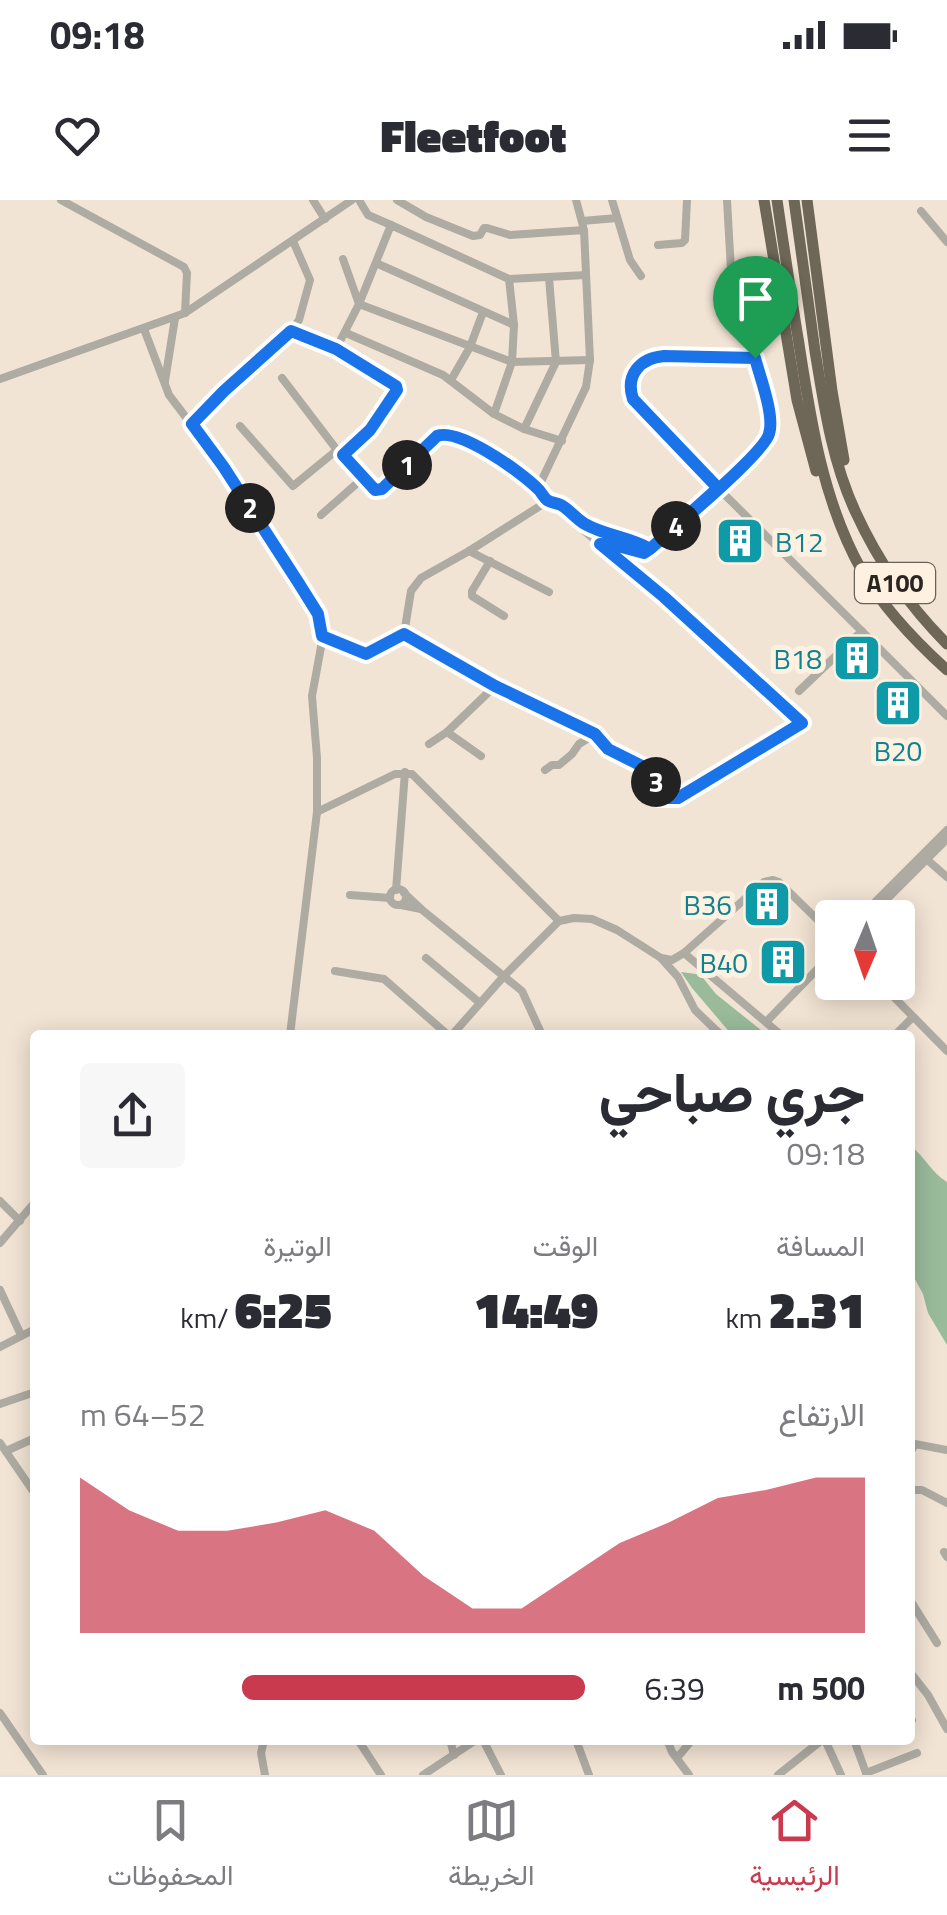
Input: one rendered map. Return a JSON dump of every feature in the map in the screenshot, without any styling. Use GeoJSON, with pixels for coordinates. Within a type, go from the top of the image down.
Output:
{"type":"FeatureCollection","features":[{"type":"Feature","properties":{"kind":"highway"},"geometry":{"type":"LineString","coordinates":[[764,200],[804,430],[822,490],[849,546]]}},
{"type":"Feature","properties":{"kind":"highway","name":"A100"},"geometry":{"type":"LineString","coordinates":[[777,200],[813,430],[829,492],[864,575],[907,632],[947,670]]}},
{"type":"Feature","properties":{"kind":"highway","name":"A100"},"geometry":{"type":"LineString","coordinates":[[794,200],[829,434],[856,514],[892,578],[947,644]]}},
{"type":"Feature","properties":{"kind":"highway"},"geometry":{"type":"LineString","coordinates":[[807,200],[832,391],[856,514]]}},
{"type":"Feature","properties":{"kind":"street"},"geometry":{"type":"LineString","coordinates":[[61,200],[184,268],[185,313]]}},
{"type":"Feature","properties":{"kind":"street"},"geometry":{"type":"LineString","coordinates":[[313,200],[325,219]]}},
{"type":"Feature","properties":{"kind":"street"},"geometry":{"type":"LineString","coordinates":[[0,379],[185,313],[356,200],[368,215],[509,278],[586,275]]}},
{"type":"Feature","properties":{"kind":"street"},"geometry":{"type":"LineString","coordinates":[[397,200],[473,236],[484,228],[510,235],[617,218]]}},
{"type":"Feature","properties":{"kind":"street"},"geometry":{"type":"LineString","coordinates":[[538,488],[586,388],[590,360],[583,226],[576,200]]}},
{"type":"Feature","properties":{"kind":"street"},"geometry":{"type":"LineString","coordinates":[[612,200],[630,260],[640,276]]}},
{"type":"Feature","properties":{"kind":"street"},"geometry":{"type":"LineString","coordinates":[[658,245],[682,244],[685,240],[687,200]]}},
{"type":"Feature","properties":{"kind":"street"},"geometry":{"type":"LineString","coordinates":[[600,544],[644,553],[766,442],[771,431],[731,270],[728,200]]}},
{"type":"Feature","properties":{"kind":"street"},"geometry":{"type":"LineString","coordinates":[[921,211],[947,242]]}},
{"type":"Feature","properties":{"kind":"street"},"geometry":{"type":"LineString","coordinates":[[336,349],[391,225]]}},
{"type":"Feature","properties":{"kind":"street"},"geometry":{"type":"LineString","coordinates":[[192,424],[299,320],[310,280],[293,240]]}},
{"type":"Feature","properties":{"kind":"street"},"geometry":{"type":"LineString","coordinates":[[344,259],[359,304]]}},
{"type":"Feature","properties":{"kind":"street"},"geometry":{"type":"LineString","coordinates":[[376,263],[514,325]]}},
{"type":"Feature","properties":{"kind":"street"},"geometry":{"type":"LineString","coordinates":[[494,414],[512,362],[514,325],[509,278]]}},
{"type":"Feature","properties":{"kind":"street"},"geometry":{"type":"LineString","coordinates":[[524,429],[556,362],[548,278]]}},
{"type":"Feature","properties":{"kind":"street"},"geometry":{"type":"LineString","coordinates":[[359,304],[512,362],[590,360]]}},
{"type":"Feature","properties":{"kind":"street"},"geometry":{"type":"LineString","coordinates":[[451,380],[470,347],[483,312]]}},
{"type":"Feature","properties":{"kind":"street"},"geometry":{"type":"LineString","coordinates":[[165,386],[175,318]]}},
{"type":"Feature","properties":{"kind":"street"},"geometry":{"type":"LineString","coordinates":[[144,329],[171,399],[223,466],[318,614],[322,636],[312,696],[317,812],[291,1030]]}},
{"type":"Feature","properties":{"kind":"street"},"geometry":{"type":"LineString","coordinates":[[240,426],[293,486],[370,430],[397,390],[394,383],[336,349],[291,331]]}},
{"type":"Feature","properties":{"kind":"street"},"geometry":{"type":"LineString","coordinates":[[346,333],[451,380],[494,414],[562,441]]}},
{"type":"Feature","properties":{"kind":"street"},"geometry":{"type":"LineString","coordinates":[[755,358],[650,357],[639,366],[630,391],[633,399],[718,488],[947,716]]}},
{"type":"Feature","properties":{"kind":"street"},"geometry":{"type":"LineString","coordinates":[[282,378],[340,452],[378,491],[442,433],[478,446],[538,488],[548,501],[664,597],[802,723],[678,798],[659,798],[654,772],[608,749],[595,734],[495,686],[404,634]]}},
{"type":"Feature","properties":{"kind":"street"},"geometry":{"type":"LineString","coordinates":[[321,515],[363,478]]}},
{"type":"Feature","properties":{"kind":"street"},"geometry":{"type":"LineString","coordinates":[[404,634],[411,591],[420,578],[548,501]]}},
{"type":"Feature","properties":{"kind":"street"},"geometry":{"type":"LineString","coordinates":[[578,523],[650,549]]}},
{"type":"Feature","properties":{"kind":"street"},"geometry":{"type":"LineString","coordinates":[[469,551],[549,592]]}},
{"type":"Feature","properties":{"kind":"street"},"geometry":{"type":"LineString","coordinates":[[490,562],[472,596],[504,616]]}},
{"type":"Feature","properties":{"kind":"street"},"geometry":{"type":"LineString","coordinates":[[799,691],[862,631]]}},
{"type":"Feature","properties":{"kind":"street"},"geometry":{"type":"LineString","coordinates":[[322,636],[366,654],[404,634]]}},
{"type":"Feature","properties":{"kind":"street"},"geometry":{"type":"LineString","coordinates":[[429,744],[495,686]]}},
{"type":"Feature","properties":{"kind":"street"},"geometry":{"type":"LineString","coordinates":[[447,732],[482,756]]}},
{"type":"Feature","properties":{"kind":"street"},"geometry":{"type":"LineString","coordinates":[[544,770],[559,765],[595,734]]}},
{"type":"Feature","properties":{"kind":"street"},"geometry":{"type":"LineString","coordinates":[[317,812],[380,781],[404,772],[412,774],[558,921]]}},
{"type":"Feature","properties":{"kind":"street"},"geometry":{"type":"LineString","coordinates":[[404,772],[394,904],[421,909]]}},
{"type":"Feature","properties":{"kind":"street"},"geometry":{"type":"LineString","coordinates":[[884,900],[947,830]]}},
{"type":"Feature","properties":{"kind":"street"},"geometry":{"type":"LineString","coordinates":[[878,900],[923,856],[947,839]]}},
{"type":"Feature","properties":{"kind":"street"},"geometry":{"type":"LineString","coordinates":[[923,856],[947,878]]}},
{"type":"Feature","properties":{"kind":"street"},"geometry":{"type":"LineString","coordinates":[[662,958],[672,960],[684,953],[764,882],[778,882],[815,918]]}},
{"type":"Feature","properties":{"kind":"street"},"geometry":{"type":"LineString","coordinates":[[350,895],[397,894],[421,909],[522,990],[540,1030]]}},
{"type":"Feature","properties":{"kind":"street"},"geometry":{"type":"LineString","coordinates":[[455,1030],[558,921],[574,918],[617,930],[662,958],[678,977],[694,1010],[716,1030]]}},
{"type":"Feature","properties":{"kind":"street"},"geometry":{"type":"LineString","coordinates":[[684,953],[775,1030]]}},
{"type":"Feature","properties":{"kind":"street"},"geometry":{"type":"LineString","coordinates":[[426,958],[480,1003]]}},
{"type":"Feature","properties":{"kind":"street"},"geometry":{"type":"LineString","coordinates":[[335,971],[384,979],[444,1030]]}},
{"type":"Feature","properties":{"kind":"street"},"geometry":{"type":"LineString","coordinates":[[766,1022],[815,972]]}},
{"type":"Feature","properties":{"kind":"street"},"geometry":{"type":"LineString","coordinates":[[896,1000],[947,1051]]}},
{"type":"Feature","properties":{"kind":"street"},"geometry":{"type":"LineString","coordinates":[[901,1030],[913,1018]]}},
{"type":"Feature","properties":{"kind":"street"},"geometry":{"type":"LineString","coordinates":[[0,1201],[20,1220]]}},
{"type":"Feature","properties":{"kind":"street"},"geometry":{"type":"LineString","coordinates":[[0,1244],[30,1208]]}},
{"type":"Feature","properties":{"kind":"street"},"geometry":{"type":"LineString","coordinates":[[0,1290],[20,1335]]}},
{"type":"Feature","properties":{"kind":"street"},"geometry":{"type":"LineString","coordinates":[[0,1347],[30,1331]]}},
{"type":"Feature","properties":{"kind":"street"},"geometry":{"type":"LineString","coordinates":[[0,1404],[30,1394]]}},
{"type":"Feature","properties":{"kind":"street"},"geometry":{"type":"LineString","coordinates":[[30,1439],[3,1447],[30,1484]]}},
{"type":"Feature","properties":{"kind":"street"},"geometry":{"type":"LineString","coordinates":[[915,1444],[947,1450]]}},
{"type":"Feature","properties":{"kind":"street"},"geometry":{"type":"LineString","coordinates":[[915,1490],[947,1503]]}},
{"type":"Feature","properties":{"kind":"street"},"geometry":{"type":"LineString","coordinates":[[915,1608],[936,1643]]}},
{"type":"Feature","properties":{"kind":"street"},"geometry":{"type":"LineString","coordinates":[[915,1678],[947,1730]]}},
{"type":"Feature","properties":{"kind":"street"},"geometry":{"type":"LineString","coordinates":[[0,1713],[43,1775]]}},
{"type":"Feature","properties":{"kind":"street"},"geometry":{"type":"LineString","coordinates":[[262,1745],[260,1753],[265,1775]]}},
{"type":"Feature","properties":{"kind":"street"},"geometry":{"type":"LineString","coordinates":[[361,1745],[381,1775]]}},
{"type":"Feature","properties":{"kind":"street"},"geometry":{"type":"LineString","coordinates":[[451,1745],[454,1754]]}},
{"type":"Feature","properties":{"kind":"street"},"geometry":{"type":"LineString","coordinates":[[423,1775],[470,1745]]}},
{"type":"Feature","properties":{"kind":"street"},"geometry":{"type":"LineString","coordinates":[[482,1745],[502,1775]]}},
{"type":"Feature","properties":{"kind":"street"},"geometry":{"type":"LineString","coordinates":[[578,1745],[589,1775]]}},
{"type":"Feature","properties":{"kind":"street"},"geometry":{"type":"LineString","coordinates":[[669,1745],[689,1775]]}},
{"type":"Feature","properties":{"kind":"street"},"geometry":{"type":"LineString","coordinates":[[677,1758],[688,1745]]}},
{"type":"Feature","properties":{"kind":"street"},"geometry":{"type":"LineString","coordinates":[[778,1775],[817,1745]]}},
{"type":"Feature","properties":{"kind":"street"},"geometry":{"type":"LineString","coordinates":[[826,1745],[841,1775]]}},
{"type":"Feature","properties":{"kind":"street"},"geometry":{"type":"LineString","coordinates":[[857,1745],[867,1774],[917,1753]]}},
{"type":"Feature","properties":{"kind":"green space"},"geometry":{"type":"Polygon","coordinates":[[[681,972],[703,978],[716,994],[761,1030],[728,1030],[681,972]]]}},
{"type":"Feature","properties":{"kind":"green space"},"geometry":{"type":"Polygon","coordinates":[[[915,1150],[947,1182],[947,1345],[928,1313],[915,1279],[915,1150]]]}},
{"type":"Feature","properties":{"kind":"place","name":"B12"},"geometry":{"type":"Point","coordinates":[740,541]}},
{"type":"Feature","properties":{"kind":"place","name":"B18"},"geometry":{"type":"Point","coordinates":[857,658]}},
{"type":"Feature","properties":{"kind":"place","name":"B20"},"geometry":{"type":"Point","coordinates":[898,703]}},
{"type":"Feature","properties":{"kind":"place","name":"B36"},"geometry":{"type":"Point","coordinates":[767,904]}},
{"type":"Feature","properties":{"kind":"place","name":"B40"},"geometry":{"type":"Point","coordinates":[783,962]}},
{"type":"Feature","properties":{"kind":"route"},"geometry":{"type":"LineString","coordinates":[[755,358],[664,356],[650,357],[639,366],[631,380],[633,399],[718,488],[650,549],[644,553],[600,544],[802,723],[678,798],[659,798],[654,772],[608,749],[595,734],[495,686],[404,634],[366,654],[322,636],[318,614],[192,424],[291,331],[336,349],[396,386],[370,430],[343,455],[375,490],[382,489],[437,436],[447,434],[497,457],[538,488],[548,501],[564,507],[581,522],[650,549],[718,488],[766,442],[771,431],[770,415],[755,358]]}}]}
